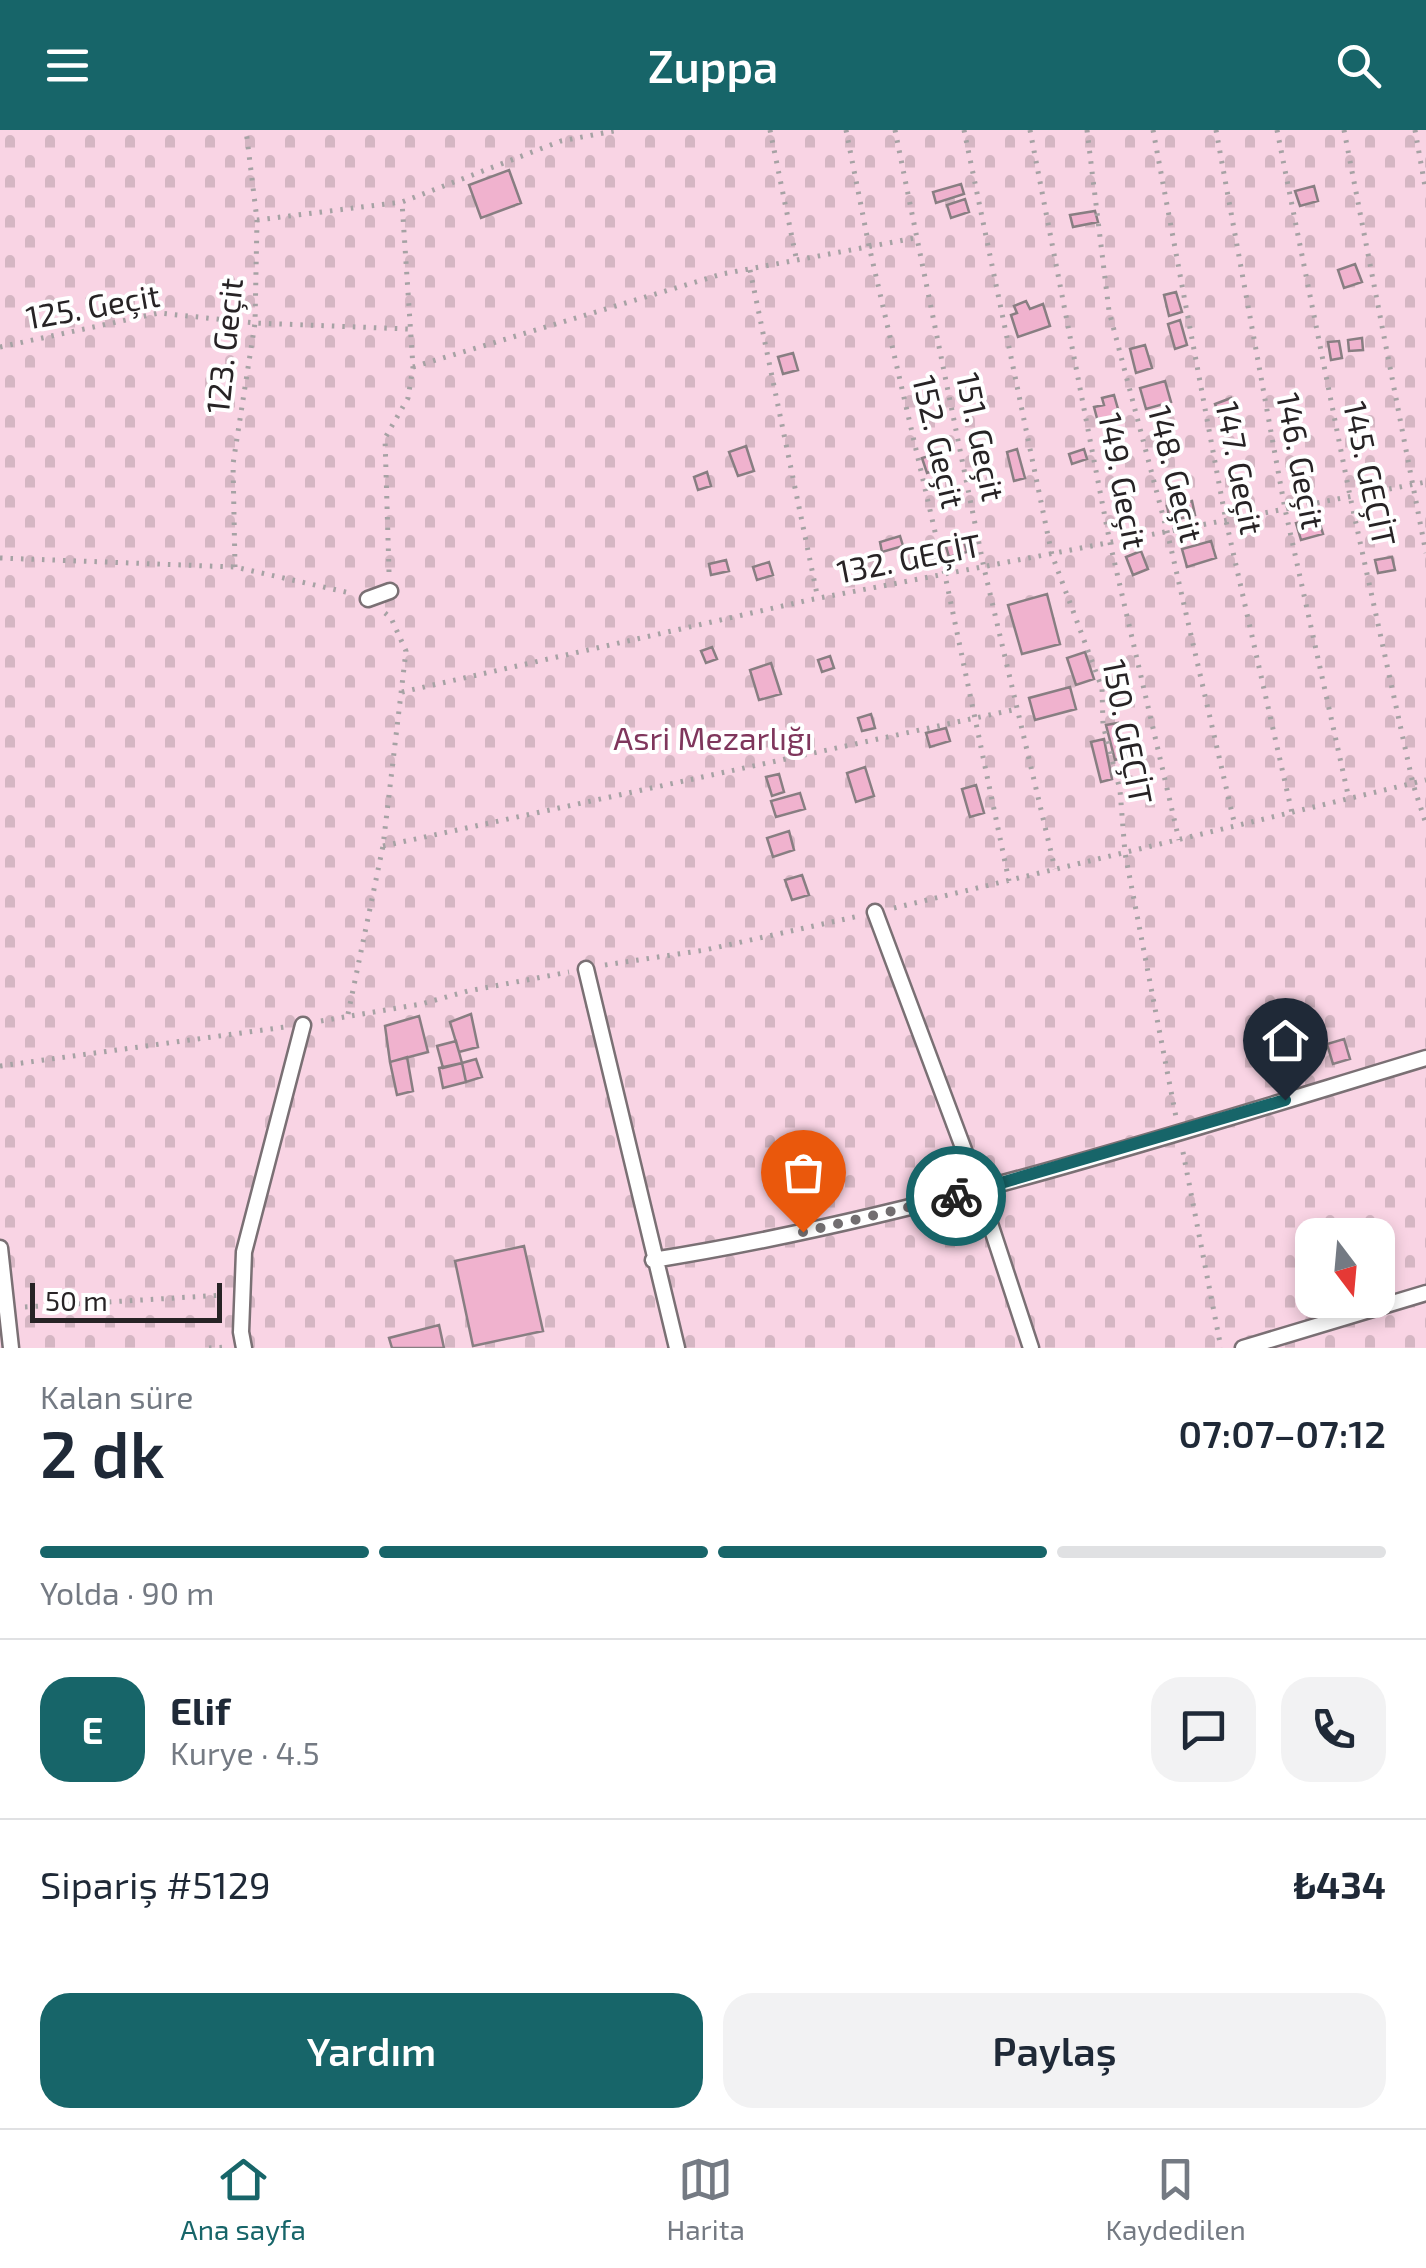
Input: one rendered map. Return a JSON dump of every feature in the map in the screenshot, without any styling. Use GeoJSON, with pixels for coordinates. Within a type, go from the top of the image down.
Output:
{"type":"FeatureCollection","features":[{"type":"Feature","properties":{"kind":"lane"},"geometry":{"type":"LineString","coordinates":[[368,599],[390,591]]}},
{"type":"Feature","properties":{"kind":"lane"},"geometry":{"type":"LineString","coordinates":[[875,912],[979,1190],[1031,1348]]}},
{"type":"Feature","properties":{"kind":"lane"},"geometry":{"type":"LineString","coordinates":[[586,969],[677,1348]]}},
{"type":"Feature","properties":{"kind":"lane"},"geometry":{"type":"LineString","coordinates":[[244,1348],[240,1332],[244,1252],[304,1024]]}},
{"type":"Feature","properties":{"kind":"lane"},"geometry":{"type":"LineString","coordinates":[[654,1260],[746,1245],[979,1190],[1426,1058]]}},
{"type":"Feature","properties":{"kind":"lane"},"geometry":{"type":"LineString","coordinates":[[0,1248],[11,1348]]}},
{"type":"Feature","properties":{"kind":"lane"},"geometry":{"type":"LineString","coordinates":[[1242,1348],[1426,1293]]}},
{"type":"Feature","properties":{"kind":"path","name":"123. Geçit"},"geometry":{"type":"LineString","coordinates":[[235,568],[234,464],[254,323],[257,220],[246,130]]}},
{"type":"Feature","properties":{"kind":"path"},"geometry":{"type":"LineString","coordinates":[[257,220],[402,202],[561,141],[618,130]]}},
{"type":"Feature","properties":{"kind":"path"},"geometry":{"type":"LineString","coordinates":[[770,130],[797,262]]}},
{"type":"Feature","properties":{"kind":"path","name":"152. Geçit"},"geometry":{"type":"LineString","coordinates":[[846,130],[946,575],[1009,881]]}},
{"type":"Feature","properties":{"kind":"path","name":"151. Geçit"},"geometry":{"type":"LineString","coordinates":[[895,130],[984,568],[1056,869]]}},
{"type":"Feature","properties":{"kind":"path","name":"150. GEÇİT"},"geometry":{"type":"LineString","coordinates":[[964,130],[1052,554],[1102,688],[1104,725],[1120,790],[1125,852],[1221,1348]]}},
{"type":"Feature","properties":{"kind":"path","name":"149. Geçit"},"geometry":{"type":"LineString","coordinates":[[1030,130],[1110,543],[1180,840]]}},
{"type":"Feature","properties":{"kind":"path","name":"148. Geçit"},"geometry":{"type":"LineString","coordinates":[[1087,130],[1110,312],[1167,531],[1236,826]]}},
{"type":"Feature","properties":{"kind":"path","name":"147. Geçit"},"geometry":{"type":"LineString","coordinates":[[1153,130],[1226,520],[1292,813]]}},
{"type":"Feature","properties":{"kind":"path","name":"146. Geçit"},"geometry":{"type":"LineString","coordinates":[[1216,130],[1285,509],[1349,799]]}},
{"type":"Feature","properties":{"kind":"path","name":"145. GEÇİT"},"geometry":{"type":"LineString","coordinates":[[1277,130],[1350,496],[1413,784],[1426,824]]}},
{"type":"Feature","properties":{"kind":"path"},"geometry":{"type":"LineString","coordinates":[[1344,130],[1426,553]]}},
{"type":"Feature","properties":{"kind":"path"},"geometry":{"type":"LineString","coordinates":[[1415,130],[1426,192]]}},
{"type":"Feature","properties":{"kind":"path"},"geometry":{"type":"LineString","coordinates":[[348,1014],[383,846],[406,652],[391,618],[385,438],[408,398],[413,368],[402,202]]}},
{"type":"Feature","properties":{"kind":"path"},"geometry":{"type":"LineString","coordinates":[[413,368],[722,274],[916,238]]}},
{"type":"Feature","properties":{"kind":"path"},"geometry":{"type":"LineString","coordinates":[[750,270],[818,599]]}},
{"type":"Feature","properties":{"kind":"path","name":"125. Geçit"},"geometry":{"type":"LineString","coordinates":[[0,347],[158,313],[254,323],[409,329]]}},
{"type":"Feature","properties":{"kind":"path","name":"132. GEÇİT"},"geometry":{"type":"LineString","coordinates":[[402,692],[818,599],[1426,482]]}},
{"type":"Feature","properties":{"kind":"path"},"geometry":{"type":"LineString","coordinates":[[0,558],[235,568],[368,599],[391,618]]}},
{"type":"Feature","properties":{"kind":"path"},"geometry":{"type":"LineString","coordinates":[[383,846],[1017,709]]}},
{"type":"Feature","properties":{"kind":"path"},"geometry":{"type":"LineString","coordinates":[[0,1066],[304,1024],[420,1004],[468,990],[706,950],[1426,780]]}},
{"type":"Feature","properties":{"kind":"path"},"geometry":{"type":"LineString","coordinates":[[6,1308],[242,1294]]}},
{"type":"Feature","properties":{"kind":"green space","name":"Asri Mezarlığı"},"geometry":{"type":"Polygon","coordinates":[[[0,130],[1426,130],[1426,1348],[0,1348],[0,130]]]}},
{"type":"Feature","properties":{"kind":"building"},"geometry":{"type":"Polygon","coordinates":[[[509,170],[521,203],[481,218],[469,185],[509,170]]]}},
{"type":"Feature","properties":{"kind":"building"},"geometry":{"type":"Polygon","coordinates":[[[961,184],[964,194],[936,203],[933,192],[961,184]]]}},
{"type":"Feature","properties":{"kind":"building"},"geometry":{"type":"Polygon","coordinates":[[[1314,186],[1318,201],[1300,206],[1295,191],[1314,186]]]}},
{"type":"Feature","properties":{"kind":"building"},"geometry":{"type":"Polygon","coordinates":[[[965,199],[969,212],[951,218],[947,205],[965,199]]]}},
{"type":"Feature","properties":{"kind":"building"},"geometry":{"type":"Polygon","coordinates":[[[1095,211],[1098,222],[1073,227],[1070,215],[1095,211]]]}},
{"type":"Feature","properties":{"kind":"building"},"geometry":{"type":"Polygon","coordinates":[[[1355,264],[1362,282],[1344,288],[1338,270],[1355,264]]]}},
{"type":"Feature","properties":{"kind":"building"},"geometry":{"type":"Polygon","coordinates":[[[1176,292],[1182,312],[1169,316],[1164,295],[1176,292]]]}},
{"type":"Feature","properties":{"kind":"building"},"geometry":{"type":"Polygon","coordinates":[[[1026,301],[1030,309],[1043,304],[1050,326],[1018,337],[1011,315],[1017,313],[1014,306],[1026,301]]]}},
{"type":"Feature","properties":{"kind":"building"},"geometry":{"type":"Polygon","coordinates":[[[1180,320],[1187,345],[1175,349],[1168,324],[1180,320]]]}},
{"type":"Feature","properties":{"kind":"building"},"geometry":{"type":"Polygon","coordinates":[[[1362,338],[1363,350],[1349,351],[1348,340],[1362,338]]]}},
{"type":"Feature","properties":{"kind":"building"},"geometry":{"type":"Polygon","coordinates":[[[1339,341],[1342,358],[1331,360],[1328,342],[1339,341]]]}},
{"type":"Feature","properties":{"kind":"building"},"geometry":{"type":"Polygon","coordinates":[[[1145,345],[1152,368],[1136,373],[1130,349],[1145,345]]]}},
{"type":"Feature","properties":{"kind":"building"},"geometry":{"type":"Polygon","coordinates":[[[793,353],[798,370],[783,374],[778,357],[793,353]]]}},
{"type":"Feature","properties":{"kind":"building"},"geometry":{"type":"Polygon","coordinates":[[[1165,381],[1171,402],[1146,409],[1140,388],[1165,381]]]}},
{"type":"Feature","properties":{"kind":"building"},"geometry":{"type":"Polygon","coordinates":[[[1114,395],[1120,416],[1098,422],[1094,407],[1104,405],[1102,398],[1114,395]]]}},
{"type":"Feature","properties":{"kind":"building"},"geometry":{"type":"Polygon","coordinates":[[[1231,398],[1235,410],[1219,416],[1215,404],[1231,398]]]}},
{"type":"Feature","properties":{"kind":"building"},"geometry":{"type":"Polygon","coordinates":[[[746,446],[754,471],[738,476],[729,452],[746,446]]]}},
{"type":"Feature","properties":{"kind":"building"},"geometry":{"type":"Polygon","coordinates":[[[1017,449],[1025,478],[1014,481],[1007,452],[1017,449]]]}},
{"type":"Feature","properties":{"kind":"building"},"geometry":{"type":"Polygon","coordinates":[[[1084,449],[1087,459],[1072,464],[1069,454],[1084,449]]]}},
{"type":"Feature","properties":{"kind":"building"},"geometry":{"type":"Polygon","coordinates":[[[942,452],[947,467],[927,473],[922,458],[942,452]]]}},
{"type":"Feature","properties":{"kind":"building"},"geometry":{"type":"Polygon","coordinates":[[[707,472],[711,486],[698,490],[694,477],[707,472]]]}},
{"type":"Feature","properties":{"kind":"building"},"geometry":{"type":"Polygon","coordinates":[[[1192,501],[1195,515],[1170,521],[1167,506],[1192,501]]]}},
{"type":"Feature","properties":{"kind":"building"},"geometry":{"type":"Polygon","coordinates":[[[1318,517],[1323,534],[1301,540],[1296,523],[1318,517]]]}},
{"type":"Feature","properties":{"kind":"building"},"geometry":{"type":"Polygon","coordinates":[[[900,536],[903,546],[882,552],[880,542],[900,536]]]}},
{"type":"Feature","properties":{"kind":"building"},"geometry":{"type":"Polygon","coordinates":[[[963,538],[967,552],[949,557],[945,543],[963,538]]]}},
{"type":"Feature","properties":{"kind":"building"},"geometry":{"type":"Polygon","coordinates":[[[934,541],[940,558],[925,563],[920,546],[934,541]]]}},
{"type":"Feature","properties":{"kind":"building"},"geometry":{"type":"Polygon","coordinates":[[[1211,541],[1216,558],[1187,567],[1182,549],[1211,541]]]}},
{"type":"Feature","properties":{"kind":"building"},"geometry":{"type":"Polygon","coordinates":[[[1141,551],[1148,569],[1133,575],[1126,557],[1141,551]]]}},
{"type":"Feature","properties":{"kind":"building"},"geometry":{"type":"Polygon","coordinates":[[[1392,557],[1395,570],[1378,573],[1375,560],[1392,557]]]}},
{"type":"Feature","properties":{"kind":"building"},"geometry":{"type":"Polygon","coordinates":[[[726,560],[729,571],[711,575],[709,564],[726,560]]]}},
{"type":"Feature","properties":{"kind":"building"},"geometry":{"type":"Polygon","coordinates":[[[769,562],[773,575],[757,580],[753,567],[769,562]]]}},
{"type":"Feature","properties":{"kind":"building"},"geometry":{"type":"Polygon","coordinates":[[[1047,594],[1060,644],[1022,654],[1008,605],[1047,594]]]}},
{"type":"Feature","properties":{"kind":"building"},"geometry":{"type":"Polygon","coordinates":[[[712,647],[717,659],[706,663],[701,651],[712,647]]]}},
{"type":"Feature","properties":{"kind":"building"},"geometry":{"type":"Polygon","coordinates":[[[1085,652],[1094,679],[1076,685],[1067,658],[1085,652]]]}},
{"type":"Feature","properties":{"kind":"building"},"geometry":{"type":"Polygon","coordinates":[[[830,656],[834,668],[822,672],[818,660],[830,656]]]}},
{"type":"Feature","properties":{"kind":"building"},"geometry":{"type":"Polygon","coordinates":[[[771,663],[781,694],[759,700],[750,670],[771,663]]]}},
{"type":"Feature","properties":{"kind":"building"},"geometry":{"type":"Polygon","coordinates":[[[1070,687],[1076,709],[1035,720],[1029,698],[1070,687]]]}},
{"type":"Feature","properties":{"kind":"building"},"geometry":{"type":"Polygon","coordinates":[[[871,714],[875,728],[862,731],[858,718],[871,714]]]}},
{"type":"Feature","properties":{"kind":"building"},"geometry":{"type":"Polygon","coordinates":[[[1118,723],[1127,757],[1115,760],[1106,725],[1118,723]]]}},
{"type":"Feature","properties":{"kind":"building"},"geometry":{"type":"Polygon","coordinates":[[[946,728],[950,741],[930,747],[926,733],[946,728]]]}},
{"type":"Feature","properties":{"kind":"building"},"geometry":{"type":"Polygon","coordinates":[[[1104,739],[1112,779],[1101,782],[1091,742],[1104,739]]]}},
{"type":"Feature","properties":{"kind":"building"},"geometry":{"type":"Polygon","coordinates":[[[865,767],[874,796],[856,802],[847,773],[865,767]]]}},
{"type":"Feature","properties":{"kind":"building"},"geometry":{"type":"Polygon","coordinates":[[[779,774],[784,792],[772,796],[766,777],[779,774]]]}},
{"type":"Feature","properties":{"kind":"building"},"geometry":{"type":"Polygon","coordinates":[[[976,785],[984,813],[970,817],[962,789],[976,785]]]}},
{"type":"Feature","properties":{"kind":"building"},"geometry":{"type":"Polygon","coordinates":[[[800,793],[805,809],[776,817],[771,801],[800,793]]]}},
{"type":"Feature","properties":{"kind":"building"},"geometry":{"type":"Polygon","coordinates":[[[789,831],[794,850],[773,857],[767,838],[789,831]]]}},
{"type":"Feature","properties":{"kind":"building"},"geometry":{"type":"Polygon","coordinates":[[[802,875],[809,895],[792,900],[785,880],[802,875]]]}},
{"type":"Feature","properties":{"kind":"building"},"geometry":{"type":"Polygon","coordinates":[[[471,1014],[478,1047],[459,1052],[450,1022],[471,1014]]]}},
{"type":"Feature","properties":{"kind":"building"},"geometry":{"type":"Polygon","coordinates":[[[419,1016],[428,1052],[390,1062],[385,1026],[419,1016]]]}},
{"type":"Feature","properties":{"kind":"building"},"geometry":{"type":"Polygon","coordinates":[[[1344,1039],[1350,1059],[1333,1064],[1327,1044],[1344,1039]]]}},
{"type":"Feature","properties":{"kind":"building"},"geometry":{"type":"Polygon","coordinates":[[[456,1041],[462,1063],[443,1068],[437,1046],[456,1041]]]}},
{"type":"Feature","properties":{"kind":"building"},"geometry":{"type":"Polygon","coordinates":[[[407,1057],[413,1091],[397,1095],[390,1062],[407,1057]]]}},
{"type":"Feature","properties":{"kind":"building"},"geometry":{"type":"Polygon","coordinates":[[[476,1059],[482,1077],[466,1082],[462,1063],[476,1059]]]}},
{"type":"Feature","properties":{"kind":"building"},"geometry":{"type":"Polygon","coordinates":[[[462,1063],[466,1082],[443,1088],[439,1068],[462,1063]]]}},
{"type":"Feature","properties":{"kind":"building"},"geometry":{"type":"Polygon","coordinates":[[[524,1246],[543,1331],[473,1346],[455,1261],[524,1246]]]}},
{"type":"Feature","properties":{"kind":"building"},"geometry":{"type":"Polygon","coordinates":[[[439,1325],[444,1348],[392,1348],[389,1338],[439,1325]]]}},
{"type":"Feature","properties":{"kind":"way so far"},"geometry":{"type":"LineString","coordinates":[[803,1232],[956,1196]]}},
{"type":"Feature","properties":{"kind":"route"},"geometry":{"type":"LineString","coordinates":[[956,1196],[1285,1100]]}}]}
